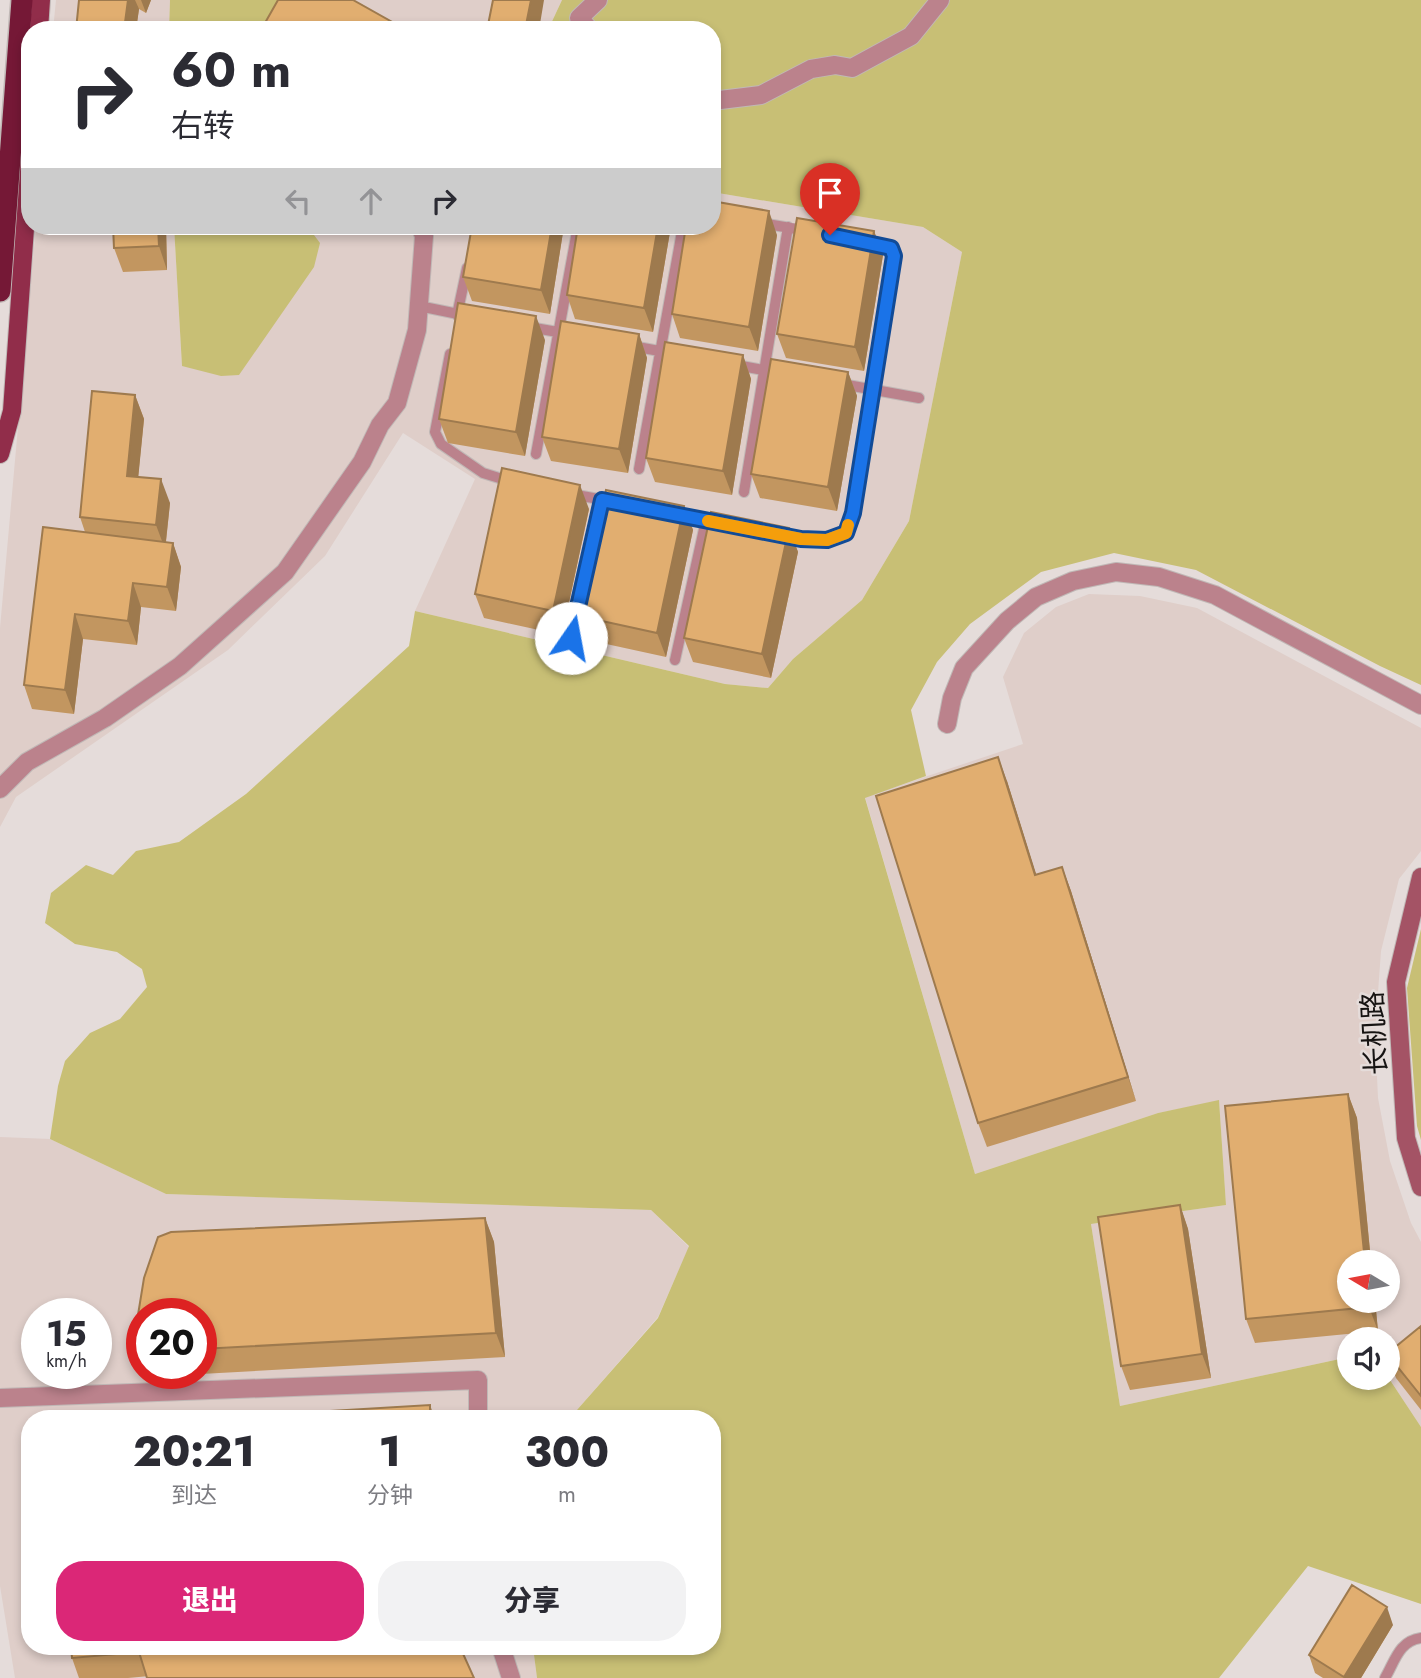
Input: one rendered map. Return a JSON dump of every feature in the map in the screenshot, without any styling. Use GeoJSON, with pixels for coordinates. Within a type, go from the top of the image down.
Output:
{"type":"FeatureCollection","features":[{"type":"Feature","properties":{"kind":"highway"},"geometry":{"type":"LineString","coordinates":[[0,291],[22,0]]}},
{"type":"Feature","properties":{"kind":"main road"},"geometry":{"type":"LineString","coordinates":[[40,21],[41,0]]}},
{"type":"Feature","properties":{"kind":"main road"},"geometry":{"type":"LineString","coordinates":[[0,453],[12,411],[25,235]]}},
{"type":"Feature","properties":{"kind":"street"},"geometry":{"type":"LineString","coordinates":[[582,21],[579,18],[598,0]]}},
{"type":"Feature","properties":{"kind":"street"},"geometry":{"type":"LineString","coordinates":[[721,101],[761,95],[811,69],[835,65],[852,68],[911,36],[940,0]]}},
{"type":"Feature","properties":{"kind":"street"},"geometry":{"type":"LineString","coordinates":[[0,789],[27,762],[105,718],[180,666],[285,572],[362,462],[380,425],[397,403],[417,330],[424,235]]}},
{"type":"Feature","properties":{"kind":"street"},"geometry":{"type":"LineString","coordinates":[[947,724],[952,698],[964,668],[1007,621],[1035,597],[1073,581],[1116,572],[1159,577],[1215,596],[1421,705]]}},
{"type":"Feature","properties":{"kind":"street","name":"长机路"},"geometry":{"type":"LineString","coordinates":[[1421,877],[1396,982],[1406,1138],[1421,1187]]}},
{"type":"Feature","properties":{"kind":"street"},"geometry":{"type":"LineString","coordinates":[[0,1398],[478,1380],[478,1410]]}},
{"type":"Feature","properties":{"kind":"street"},"geometry":{"type":"LineString","coordinates":[[504,1655],[511,1678]]}},
{"type":"Feature","properties":{"kind":"lane"},"geometry":{"type":"LineString","coordinates":[[750,220],[824,234]]}},
{"type":"Feature","properties":{"kind":"lane"},"geometry":{"type":"LineString","coordinates":[[744,492],[788,228]]}},
{"type":"Feature","properties":{"kind":"lane"},"geometry":{"type":"LineString","coordinates":[[536,454],[576,235]]}},
{"type":"Feature","properties":{"kind":"lane"},"geometry":{"type":"LineString","coordinates":[[639,469],[681,235]]}},
{"type":"Feature","properties":{"kind":"lane"},"geometry":{"type":"LineString","coordinates":[[774,534],[827,540],[846,533],[853,513],[894,256],[891,248],[860,241]]}},
{"type":"Feature","properties":{"kind":"lane"},"geometry":{"type":"LineString","coordinates":[[455,327],[470,251]]}},
{"type":"Feature","properties":{"kind":"lane"},"geometry":{"type":"LineString","coordinates":[[418,306],[470,316]]}},
{"type":"Feature","properties":{"kind":"lane"},"geometry":{"type":"LineString","coordinates":[[521,325],[584,337]]}},
{"type":"Feature","properties":{"kind":"lane"},"geometry":{"type":"LineString","coordinates":[[453,340],[435,432],[441,444],[483,473],[500,480],[526,485]]}},
{"type":"Feature","properties":{"kind":"lane"},"geometry":{"type":"LineString","coordinates":[[623,344],[687,356]]}},
{"type":"Feature","properties":{"kind":"lane"},"geometry":{"type":"LineString","coordinates":[[725,363],[791,375]]}},
{"type":"Feature","properties":{"kind":"lane"},"geometry":{"type":"LineString","coordinates":[[832,383],[919,398]]}},
{"type":"Feature","properties":{"kind":"lane"},"geometry":{"type":"LineString","coordinates":[[564,492],[628,505]]}},
{"type":"Feature","properties":{"kind":"lane"},"geometry":{"type":"LineString","coordinates":[[571,638],[602,500]]}},
{"type":"Feature","properties":{"kind":"lane"},"geometry":{"type":"LineString","coordinates":[[667,513],[733,526]]}},
{"type":"Feature","properties":{"kind":"lane"},"geometry":{"type":"LineString","coordinates":[[675,660],[706,520]]}},
{"type":"Feature","properties":{"kind":"lane"},"geometry":{"type":"LineString","coordinates":[[1388,1677],[1400,1649],[1412,1639],[1421,1638]]}},
{"type":"Feature","properties":{"kind":"shaded area"},"geometry":{"type":"Polygon","coordinates":[[[56,0],[170,0],[169,21],[54,21],[56,0]]]}},
{"type":"Feature","properties":{"kind":"shaded area"},"geometry":{"type":"Polygon","coordinates":[[[170,0],[281,0],[268,21],[169,21],[170,0]]]}},
{"type":"Feature","properties":{"kind":"shaded area"},"geometry":{"type":"Polygon","coordinates":[[[281,0],[562,0],[552,21],[268,21],[281,0]]]}},
{"type":"Feature","properties":{"kind":"shaded area"},"geometry":{"type":"Polygon","coordinates":[[[562,0],[1421,0],[1421,685],[1196,570],[1114,553],[1041,572],[970,624],[937,662],[911,710],[926,776],[865,798],[975,1174],[1158,1113],[1219,1100],[1226,1205],[1091,1224],[1120,1406],[1337,1360],[1337,1390],[1397,1390],[1421,1427],[1421,1604],[1308,1566],[1219,1678],[537,1678],[534,1655],[721,1655],[721,1410],[577,1410],[658,1318],[689,1246],[651,1210],[166,1194],[50,1139],[58,1086],[65,1061],[90,1033],[120,1019],[147,987],[142,969],[117,952],[75,944],[45,923],[51,893],[86,865],[113,875],[136,851],[179,842],[246,794],[409,646],[415,611],[725,684],[768,688],[793,659],[862,600],[909,521],[962,252],[923,227],[721,193],[721,21],[552,21],[562,0]]]}},
{"type":"Feature","properties":{"kind":"shaded area"},"geometry":{"type":"Polygon","coordinates":[[[721,193],[923,227],[962,252],[909,521],[862,600],[793,659],[768,688],[725,684],[415,611],[475,479],[403,433],[325,556],[228,650],[16,797],[0,827],[0,628],[35,235],[175,235],[182,366],[262,235],[721,235],[721,193]]]}},
{"type":"Feature","properties":{"kind":"shaded area"},"geometry":{"type":"Polygon","coordinates":[[[175,235],[314,235],[320,243],[314,267],[239,375],[221,376],[182,366],[175,235]]]}},
{"type":"Feature","properties":{"kind":"shaded area"},"geometry":{"type":"Polygon","coordinates":[[[1089,594],[1140,596],[1197,608],[1421,728],[1421,851],[1399,879],[1381,951],[1375,1034],[1378,1098],[1390,1161],[1411,1223],[1421,1242],[1421,1427],[1397,1390],[1400,1390],[1400,1327],[1337,1327],[1337,1360],[1120,1406],[1091,1224],[1226,1205],[1219,1101],[1158,1113],[975,1174],[865,797],[1023,744],[1003,677],[1024,633],[1056,607],[1089,594]]]}},
{"type":"Feature","properties":{"kind":"shaded area"},"geometry":{"type":"Polygon","coordinates":[[[1421,929],[1421,1140],[1417,1126],[1407,988],[1421,929]]]}},
{"type":"Feature","properties":{"kind":"shaded area"},"geometry":{"type":"Polygon","coordinates":[[[0,1137],[50,1139],[166,1194],[651,1210],[689,1247],[658,1317],[577,1410],[21,1410],[21,1655],[534,1655],[537,1678],[15,1678],[0,1586],[0,1137]]]}},
{"type":"Feature","properties":{"kind":"building"},"geometry":{"type":"Polygon","coordinates":[[[79,0],[128,0],[125,21],[77,21],[79,0]]]}},
{"type":"Feature","properties":{"kind":"building"},"geometry":{"type":"Polygon","coordinates":[[[278,0],[353,0],[390,21],[266,21],[278,0]]]}},
{"type":"Feature","properties":{"kind":"building"},"geometry":{"type":"Polygon","coordinates":[[[493,0],[531,0],[527,21],[489,21],[493,0]]]}},
{"type":"Feature","properties":{"kind":"building"},"geometry":{"type":"Polygon","coordinates":[[[721,203],[769,211],[749,327],[672,314],[685,235],[721,235],[721,203]]]}},
{"type":"Feature","properties":{"kind":"building"},"geometry":{"type":"Polygon","coordinates":[[[797,218],[874,231],[855,347],[777,334],[797,218]]]}},
{"type":"Feature","properties":{"kind":"building"},"geometry":{"type":"Polygon","coordinates":[[[113,235],[158,235],[159,246],[114,248],[113,235]]]}},
{"type":"Feature","properties":{"kind":"building"},"geometry":{"type":"Polygon","coordinates":[[[470,235],[550,235],[541,290],[463,277],[470,235]]]}},
{"type":"Feature","properties":{"kind":"building"},"geometry":{"type":"Polygon","coordinates":[[[577,235],[656,235],[644,308],[567,295],[577,235]]]}},
{"type":"Feature","properties":{"kind":"building"},"geometry":{"type":"Polygon","coordinates":[[[458,303],[536,316],[516,432],[439,419],[458,303]]]}},
{"type":"Feature","properties":{"kind":"building"},"geometry":{"type":"Polygon","coordinates":[[[561,321],[639,334],[619,449],[542,437],[561,321]]]}},
{"type":"Feature","properties":{"kind":"building"},"geometry":{"type":"Polygon","coordinates":[[[665,342],[743,355],[723,471],[646,458],[665,342]]]}},
{"type":"Feature","properties":{"kind":"building"},"geometry":{"type":"Polygon","coordinates":[[[771,359],[848,372],[828,487],[751,474],[771,359]]]}},
{"type":"Feature","properties":{"kind":"building"},"geometry":{"type":"Polygon","coordinates":[[[92,391],[135,395],[127,476],[161,479],[156,525],[80,517],[92,391]]]}},
{"type":"Feature","properties":{"kind":"building"},"geometry":{"type":"Polygon","coordinates":[[[502,468],[580,485],[553,611],[475,594],[502,468]]]}},
{"type":"Feature","properties":{"kind":"building"},"geometry":{"type":"Polygon","coordinates":[[[606,490],[684,506],[657,633],[579,616],[606,490]]]}},
{"type":"Feature","properties":{"kind":"building"},"geometry":{"type":"Polygon","coordinates":[[[711,512],[789,528],[762,654],[684,638],[711,512]]]}},
{"type":"Feature","properties":{"kind":"building"},"geometry":{"type":"Polygon","coordinates":[[[43,527],[173,543],[167,587],[133,583],[128,621],[75,614],[65,690],[24,685],[43,527]]]}},
{"type":"Feature","properties":{"kind":"building"},"geometry":{"type":"Polygon","coordinates":[[[998,757],[1035,875],[1062,867],[1128,1077],[978,1123],[876,796],[998,757]]]}},
{"type":"Feature","properties":{"kind":"building"},"geometry":{"type":"Polygon","coordinates":[[[1348,1094],[1364,1250],[1337,1250],[1337,1310],[1246,1319],[1225,1106],[1348,1094]]]}},
{"type":"Feature","properties":{"kind":"building"},"geometry":{"type":"Polygon","coordinates":[[[1180,1205],[1202,1354],[1121,1366],[1098,1217],[1180,1205]]]}},
{"type":"Feature","properties":{"kind":"building"},"geometry":{"type":"Polygon","coordinates":[[[485,1218],[496,1333],[217,1348],[217,1298],[141,1298],[144,1278],[158,1237],[171,1232],[485,1218]]]}},
{"type":"Feature","properties":{"kind":"building"},"geometry":{"type":"Polygon","coordinates":[[[1421,1326],[1421,1396],[1400,1370],[1400,1343],[1421,1326]]]}},
{"type":"Feature","properties":{"kind":"building"},"geometry":{"type":"Polygon","coordinates":[[[430,1405],[430,1410],[346,1410],[430,1405]]]}},
{"type":"Feature","properties":{"kind":"building"},"geometry":{"type":"Polygon","coordinates":[[[1352,1585],[1387,1607],[1344,1677],[1309,1655],[1352,1585]]]}},
{"type":"Feature","properties":{"kind":"building"},"geometry":{"type":"Polygon","coordinates":[[[72,1655],[106,1655],[72,1658],[72,1655]]]}},
{"type":"Feature","properties":{"kind":"building"},"geometry":{"type":"Polygon","coordinates":[[[140,1655],[464,1655],[474,1678],[147,1678],[140,1655]]]}},
{"type":"Feature","properties":{"kind":"slow traffic"},"geometry":{"type":"LineString","coordinates":[[708,521],[801,539],[827,540],[846,533],[848,525]]}},
{"type":"Feature","properties":{"kind":"route"},"geometry":{"type":"LineString","coordinates":[[571,638],[602,500],[801,539],[827,540],[846,533],[853,513],[894,256],[891,248],[882,245],[830,235]]}}]}
